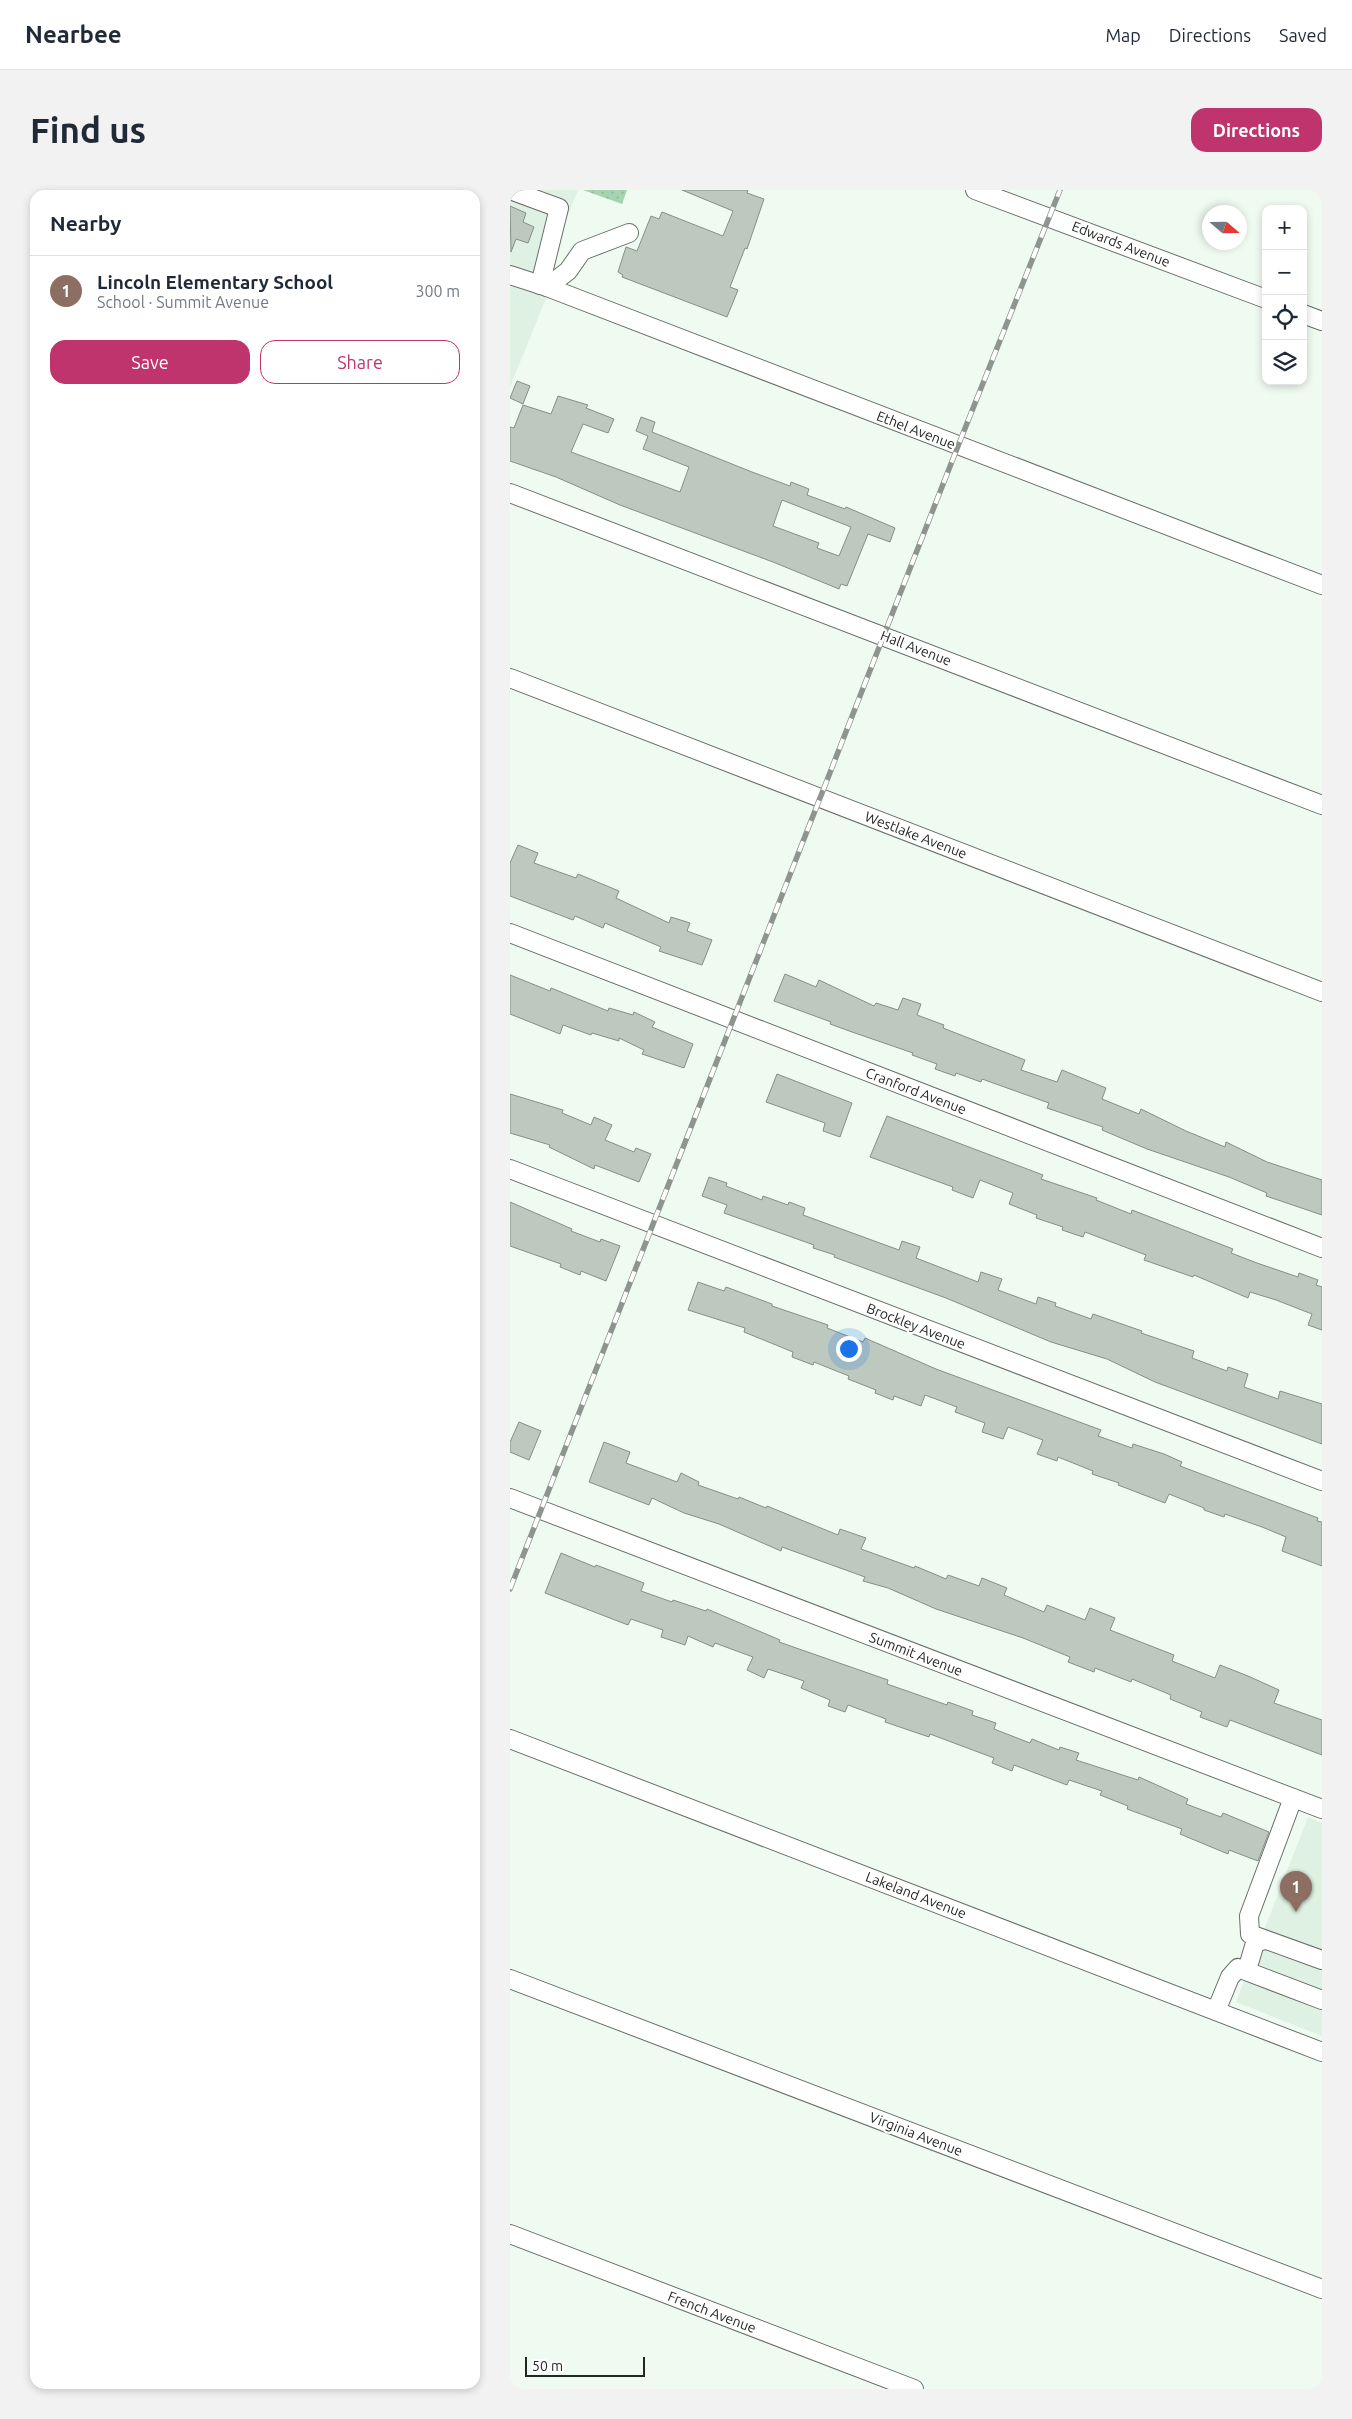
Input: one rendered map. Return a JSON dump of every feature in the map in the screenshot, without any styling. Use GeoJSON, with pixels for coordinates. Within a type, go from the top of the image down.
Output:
{"type":"FeatureCollection","features":[{"type":"Feature","properties":{"kind":"street"},"geometry":{"type":"LineString","coordinates":[[510,190],[559,208],[543,286]]}},
{"type":"Feature","properties":{"kind":"street","name":"Edwards Avenue"},"geometry":{"type":"LineString","coordinates":[[975,190],[1007,196],[1050,217],[1262,297]]}},
{"type":"Feature","properties":{"kind":"street"},"geometry":{"type":"LineString","coordinates":[[543,286],[568,271],[582,251],[629,233]]}},
{"type":"Feature","properties":{"kind":"street","name":"Ethel Avenue"},"geometry":{"type":"LineString","coordinates":[[510,275],[1322,585]]}},
{"type":"Feature","properties":{"kind":"street"},"geometry":{"type":"LineString","coordinates":[[1307,315],[1322,321]]}},
{"type":"Feature","properties":{"kind":"street","name":"Hall Avenue"},"geometry":{"type":"LineString","coordinates":[[510,493],[1322,804]]}},
{"type":"Feature","properties":{"kind":"street","name":"Westlake Avenue"},"geometry":{"type":"LineString","coordinates":[[510,678],[1322,992]]}},
{"type":"Feature","properties":{"kind":"street","name":"Cranford Avenue"},"geometry":{"type":"LineString","coordinates":[[510,933],[1322,1248]]}},
{"type":"Feature","properties":{"kind":"street","name":"Brockley Avenue"},"geometry":{"type":"LineString","coordinates":[[510,1169],[1322,1481]]}},
{"type":"Feature","properties":{"kind":"street","name":"Summit Avenue"},"geometry":{"type":"LineString","coordinates":[[510,1498],[1322,1809]]}},
{"type":"Feature","properties":{"kind":"street","name":"Lakeland Avenue"},"geometry":{"type":"LineString","coordinates":[[510,1739],[1322,2052]]}},
{"type":"Feature","properties":{"kind":"street"},"geometry":{"type":"LineString","coordinates":[[1293,1798],[1249,1916],[1250,1934],[1322,1960]]}},
{"type":"Feature","properties":{"kind":"street"},"geometry":{"type":"LineString","coordinates":[[1247,1970],[1255,1943],[1265,1940]]}},
{"type":"Feature","properties":{"kind":"street"},"geometry":{"type":"LineString","coordinates":[[1216,2011],[1230,1977],[1238,1968],[1322,2000]]}},
{"type":"Feature","properties":{"kind":"street","name":"Virginia Avenue"},"geometry":{"type":"LineString","coordinates":[[510,1979],[1322,2289]]}},
{"type":"Feature","properties":{"kind":"street","name":"French Avenue"},"geometry":{"type":"LineString","coordinates":[[510,2234],[914,2389]]}},
{"type":"Feature","properties":{"kind":"shaded area"},"geometry":{"type":"Polygon","coordinates":[[[510,190],[578,190],[539,288],[549,291],[510,387],[510,190]]]}},
{"type":"Feature","properties":{"kind":"shaded area"},"geometry":{"type":"Polygon","coordinates":[[[1308,1817],[1322,1823],[1322,2036],[1236,2002],[1308,1817]]]}},
{"type":"Feature","properties":{"kind":"green space"},"geometry":{"type":"Polygon","coordinates":[[[583,190],[627,190],[622,204],[583,190]]]}},
{"type":"Feature","properties":{"kind":"building"},"geometry":{"type":"Polygon","coordinates":[[[682,190],[748,190],[747,193],[764,199],[747,249],[745,248],[730,287],[738,290],[727,317],[622,277],[623,275],[618,272],[626,247],[637,251],[651,216],[659,219],[662,212],[723,236],[733,211],[682,190]]]}},
{"type":"Feature","properties":{"kind":"building"},"geometry":{"type":"Polygon","coordinates":[[[510,206],[526,213],[523,222],[534,227],[528,243],[516,239],[511,252],[510,206]]]}},
{"type":"Feature","properties":{"kind":"building"},"geometry":{"type":"Polygon","coordinates":[[[517,381],[530,386],[523,404],[510,398],[517,381]]]}},
{"type":"Feature","properties":{"kind":"building"},"geometry":{"type":"Polygon","coordinates":[[[558,396],[588,405],[586,408],[614,419],[608,433],[583,424],[571,452],[680,492],[689,467],[643,449],[648,436],[636,431],[641,417],[655,422],[652,432],[790,486],[791,482],[809,489],[807,495],[845,509],[846,507],[895,528],[890,542],[868,534],[847,586],[841,584],[839,589],[773,562],[620,505],[556,477],[510,461],[510,427],[514,428],[523,405],[551,414],[558,396]],[[782,500],[773,526],[819,543],[817,548],[839,556],[851,527],[782,500]]]}},
{"type":"Feature","properties":{"kind":"building"},"geometry":{"type":"Polygon","coordinates":[[[518,845],[538,853],[534,863],[576,878],[578,874],[619,891],[616,898],[669,923],[671,917],[690,923],[687,931],[712,940],[702,965],[659,951],[661,947],[605,923],[603,928],[575,916],[573,920],[510,896],[510,863],[518,845]]]}},
{"type":"Feature","properties":{"kind":"building"},"geometry":{"type":"Polygon","coordinates":[[[785,974],[816,987],[819,980],[874,1006],[876,1003],[898,1010],[903,998],[921,1004],[917,1015],[944,1025],[943,1028],[1025,1060],[1021,1070],[1057,1082],[1062,1070],[1106,1088],[1102,1099],[1139,1114],[1141,1109],[1225,1147],[1226,1142],[1267,1162],[1322,1180],[1322,1215],[1266,1196],[1267,1193],[1229,1177],[1147,1149],[1102,1130],[1103,1127],[1047,1108],[1049,1103],[982,1079],[981,1082],[956,1073],[955,1076],[935,1069],[937,1064],[912,1055],[913,1053],[830,1024],[831,1022],[774,1001],[785,974]]]}},
{"type":"Feature","properties":{"kind":"building"},"geometry":{"type":"Polygon","coordinates":[[[510,975],[550,991],[551,988],[608,1011],[609,1008],[633,1015],[634,1012],[655,1022],[652,1027],[693,1044],[684,1068],[642,1054],[644,1050],[619,1038],[619,1041],[592,1033],[591,1035],[563,1025],[560,1034],[510,1014],[510,975]]]}},
{"type":"Feature","properties":{"kind":"building"},"geometry":{"type":"Polygon","coordinates":[[[777,1074],[852,1103],[840,1137],[823,1131],[825,1123],[766,1102],[777,1074]]]}},
{"type":"Feature","properties":{"kind":"building"},"geometry":{"type":"Polygon","coordinates":[[[510,1094],[563,1110],[562,1113],[591,1125],[594,1117],[612,1125],[605,1140],[634,1152],[636,1148],[651,1154],[639,1182],[595,1165],[594,1169],[549,1147],[550,1145],[510,1133],[510,1094]]]}},
{"type":"Feature","properties":{"kind":"building"},"geometry":{"type":"Polygon","coordinates":[[[887,1116],[1043,1175],[1041,1179],[1097,1198],[1096,1200],[1131,1214],[1132,1210],[1233,1249],[1231,1253],[1257,1263],[1298,1277],[1299,1273],[1318,1280],[1316,1285],[1322,1287],[1322,1330],[1308,1325],[1312,1314],[1276,1300],[1250,1292],[1248,1298],[1194,1275],[1193,1277],[1144,1260],[1146,1255],[1085,1232],[1083,1237],[1062,1230],[1063,1227],[1036,1218],[1037,1215],[1009,1204],[1013,1193],[980,1180],[973,1198],[952,1190],[953,1187],[870,1157],[887,1116]]]}},
{"type":"Feature","properties":{"kind":"building"},"geometry":{"type":"Polygon","coordinates":[[[709,1177],[727,1183],[726,1186],[762,1200],[763,1196],[788,1205],[789,1202],[805,1208],[803,1215],[899,1250],[902,1241],[920,1247],[916,1258],[978,1282],[981,1272],[1002,1279],[998,1290],[1036,1304],[1038,1297],[1056,1303],[1055,1306],[1091,1319],[1093,1314],[1194,1351],[1192,1358],[1227,1371],[1228,1367],[1248,1374],[1244,1387],[1278,1399],[1280,1391],[1322,1404],[1322,1444],[1155,1382],[1107,1359],[1051,1342],[946,1298],[834,1257],[835,1255],[813,1248],[814,1245],[724,1213],[727,1205],[702,1196],[709,1177]]]}},
{"type":"Feature","properties":{"kind":"building"},"geometry":{"type":"Polygon","coordinates":[[[510,1202],[572,1229],[571,1231],[600,1242],[601,1239],[620,1246],[606,1281],[581,1271],[580,1275],[560,1267],[561,1264],[510,1246],[510,1202]]]}},
{"type":"Feature","properties":{"kind":"building"},"geometry":{"type":"Polygon","coordinates":[[[698,1282],[724,1291],[726,1287],[772,1304],[772,1306],[828,1325],[827,1328],[863,1342],[865,1338],[936,1369],[1101,1430],[1098,1436],[1132,1448],[1133,1444],[1164,1454],[1182,1462],[1180,1466],[1318,1518],[1317,1521],[1322,1522],[1322,1566],[1282,1551],[1286,1537],[1262,1527],[1225,1514],[1224,1517],[1204,1510],[1204,1508],[1169,1494],[1165,1503],[1118,1485],[1119,1483],[1092,1474],[1093,1471],[1058,1457],[1057,1461],[1037,1454],[1043,1440],[1008,1427],[1003,1439],[982,1432],[985,1423],[955,1412],[957,1407],[925,1395],[921,1406],[894,1396],[893,1400],[875,1393],[876,1390],[848,1379],[849,1376],[814,1362],[813,1365],[792,1357],[793,1352],[744,1332],[745,1328],[688,1310],[698,1282]]]}},
{"type":"Feature","properties":{"kind":"building"},"geometry":{"type":"Polygon","coordinates":[[[519,1422],[541,1431],[529,1460],[510,1452],[510,1442],[519,1422]]]}},
{"type":"Feature","properties":{"kind":"building"},"geometry":{"type":"Polygon","coordinates":[[[604,1442],[630,1452],[626,1463],[677,1482],[681,1473],[699,1482],[698,1485],[738,1499],[739,1497],[766,1508],[767,1506],[838,1535],[840,1529],[866,1538],[861,1549],[914,1568],[915,1566],[946,1579],[948,1575],[979,1586],[982,1578],[1007,1588],[1004,1595],[1044,1612],[1047,1605],[1085,1620],[1090,1608],[1115,1618],[1110,1630],[1174,1655],[1172,1661],[1215,1678],[1220,1665],[1279,1690],[1274,1703],[1322,1720],[1322,1755],[1230,1720],[1227,1727],[1200,1717],[1202,1712],[1170,1699],[1171,1695],[1132,1679],[1131,1682],[1095,1668],[1094,1672],[1068,1662],[1070,1657],[1023,1638],[936,1609],[888,1588],[863,1581],[865,1577],[782,1547],[781,1551],[719,1524],[684,1513],[652,1498],[649,1505],[589,1482],[604,1442]]]}},
{"type":"Feature","properties":{"kind":"building"},"geometry":{"type":"Polygon","coordinates":[[[561,1553],[595,1567],[596,1565],[644,1583],[641,1591],[672,1602],[673,1600],[706,1611],[707,1609],[780,1640],[779,1642],[888,1680],[887,1684],[947,1705],[948,1702],[973,1711],[972,1715],[996,1723],[994,1729],[1030,1743],[1032,1739],[1059,1750],[1060,1747],[1079,1753],[1076,1760],[1138,1780],[1139,1777],[1188,1799],[1186,1804],[1221,1817],[1223,1813],[1269,1832],[1258,1861],[1229,1850],[1228,1854],[1180,1834],[1182,1829],[1127,1809],[1128,1806],[1100,1795],[1102,1791],[1069,1780],[1067,1785],[1014,1765],[1012,1771],[992,1763],[994,1758],[930,1734],[929,1737],[885,1722],[886,1719],[848,1705],[845,1712],[828,1706],[830,1700],[801,1688],[804,1681],[768,1669],[764,1678],[747,1670],[753,1657],[715,1643],[713,1647],[688,1636],[685,1645],[661,1637],[663,1630],[631,1619],[628,1625],[545,1593],[561,1553]]]}},
{"type":"Feature","properties":{"kind":"railway"},"geometry":{"type":"LineString","coordinates":[[510,1589],[1060,190]]}},
{"type":"Feature","properties":{"kind":"place","name":"Lincoln Elementary School"},"geometry":{"type":"Point","coordinates":[1296,1912]}}]}
